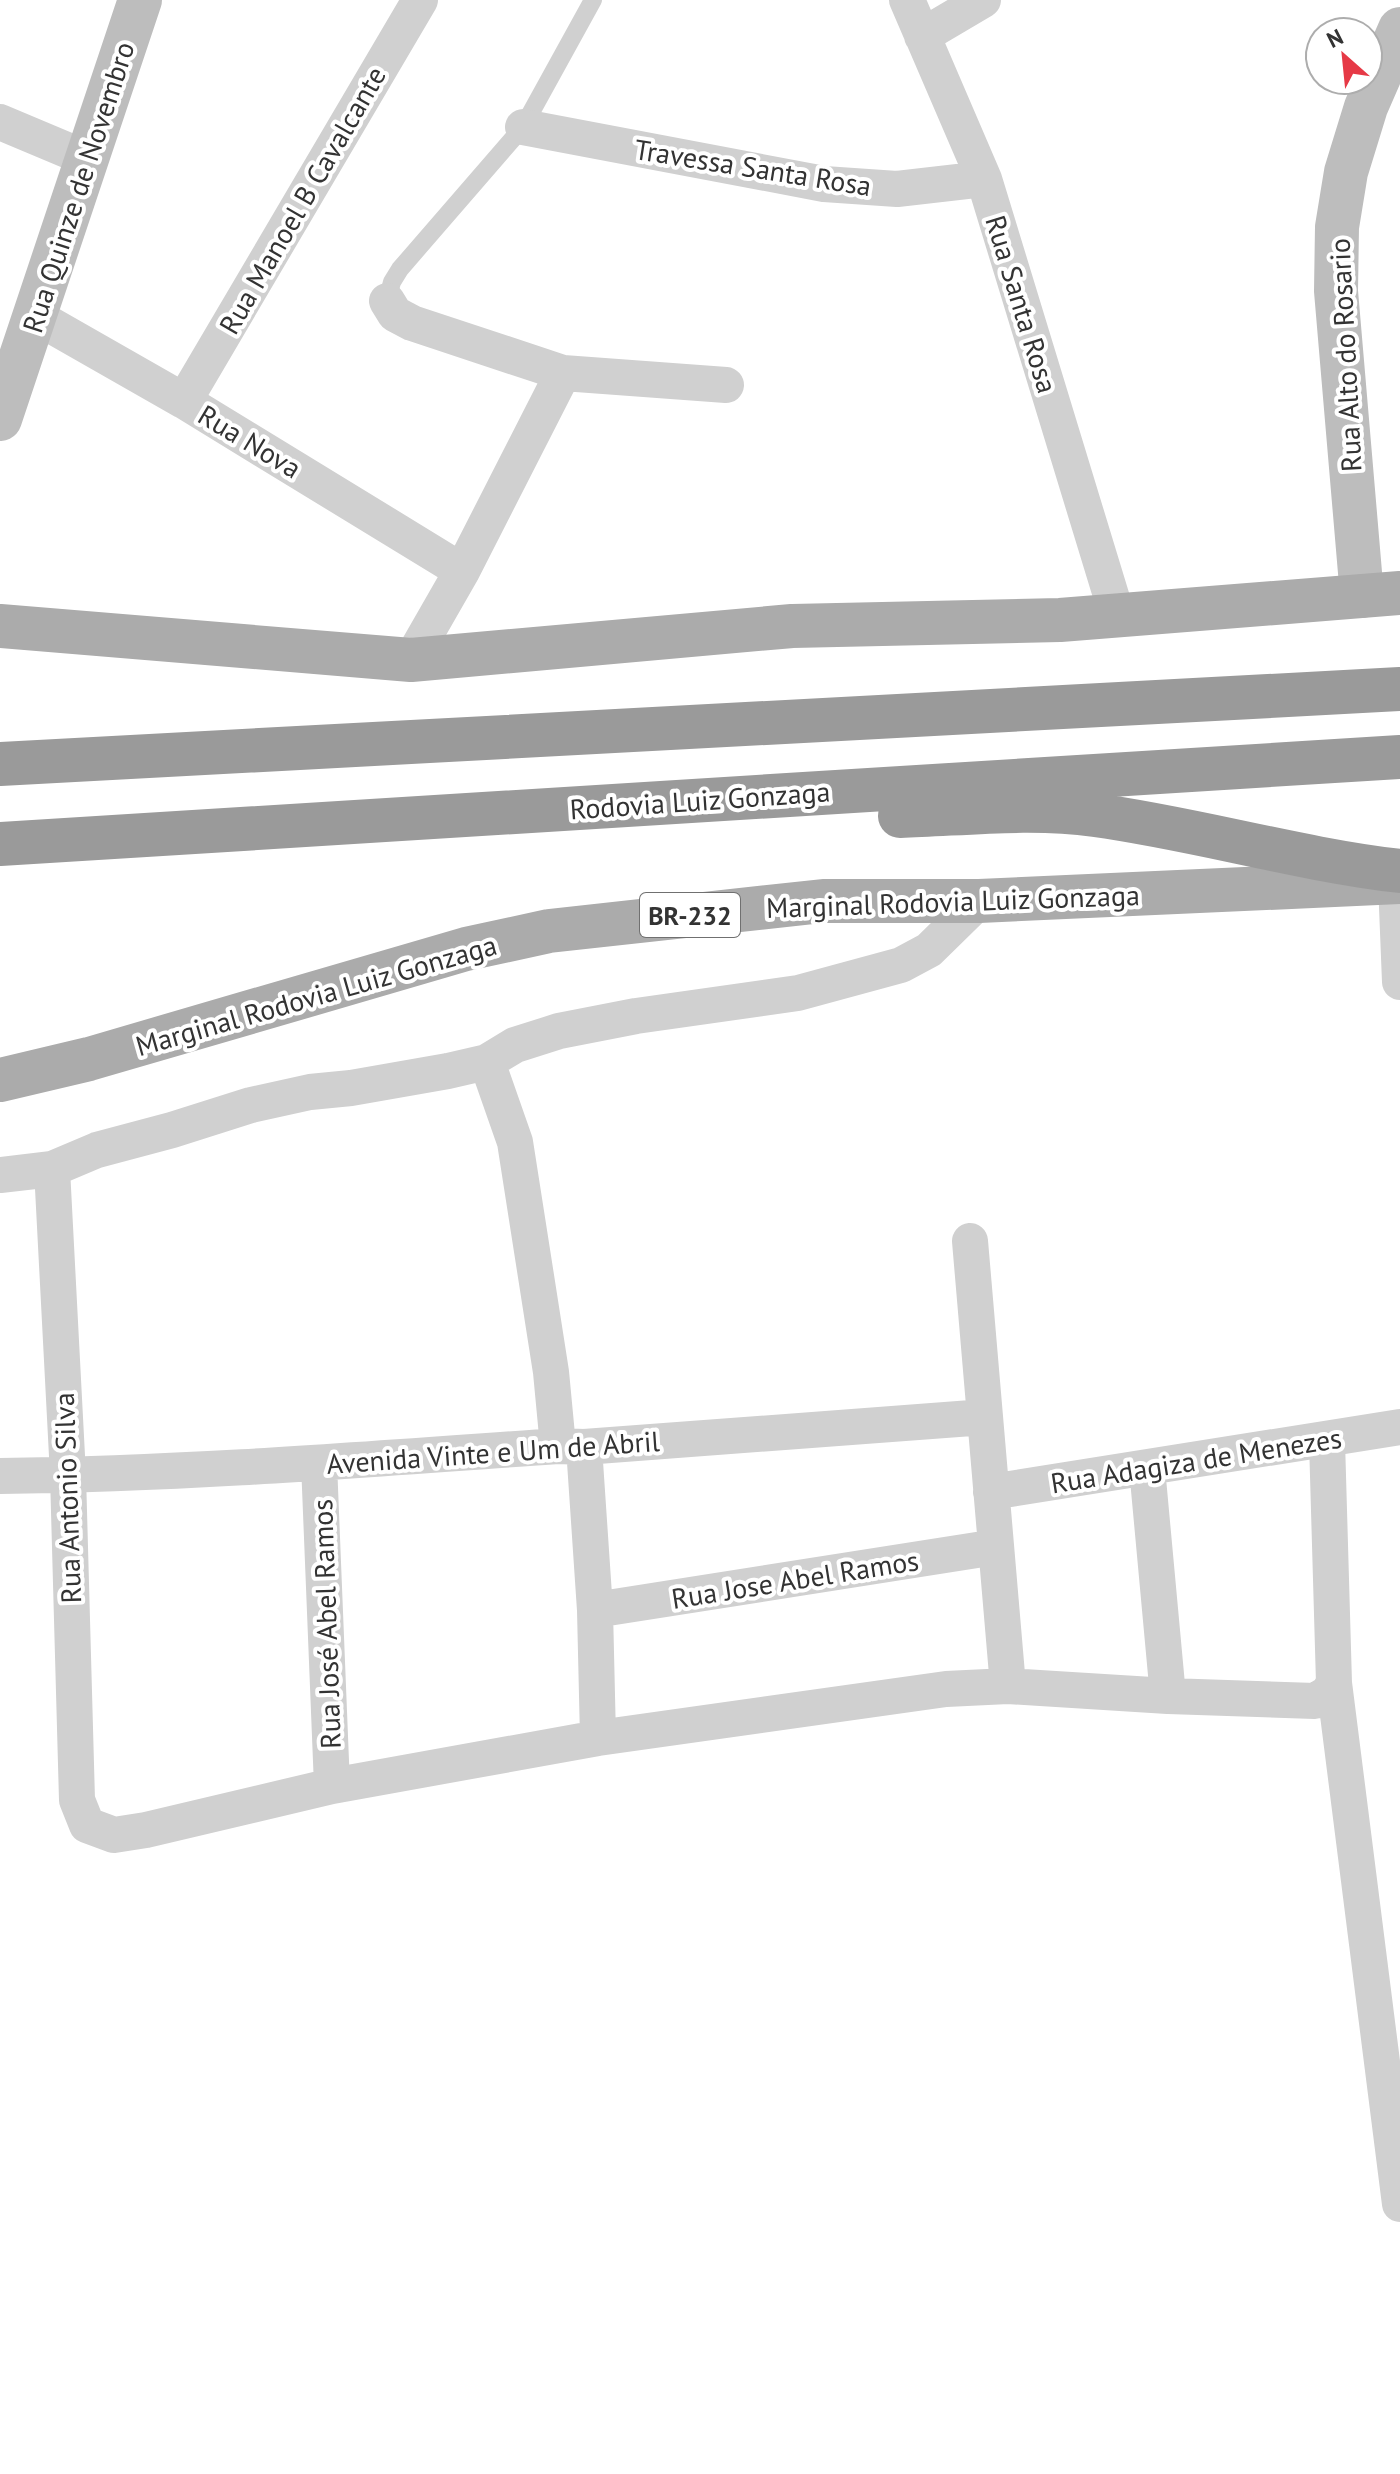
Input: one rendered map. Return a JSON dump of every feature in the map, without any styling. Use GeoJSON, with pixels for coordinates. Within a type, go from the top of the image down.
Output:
{"type":"FeatureCollection","features":[{"type":"Feature","properties":{"kind":"highway"},"geometry":{"type":"LineString","coordinates":[[0,764],[1400,689]]}},
{"type":"Feature","properties":{"kind":"highway","name":"Rodovia Luiz Gonzaga"},"geometry":{"type":"LineString","coordinates":[[0,844],[1400,757]]}},
{"type":"Feature","properties":{"kind":"highway"},"geometry":{"type":"LineString","coordinates":[[614,805],[815,816],[1091,814],[1346,864],[1399,878]]}},
{"type":"Feature","properties":{"kind":"main road"},"geometry":{"type":"LineString","coordinates":[[0,626],[411,660],[792,626],[1060,620],[1381,594]]}},
{"type":"Feature","properties":{"kind":"main road","name":"Marginal Rodovia Luiz Gonzaga"},"geometry":{"type":"LineString","coordinates":[[0,1080],[89,1059],[466,949],[549,931],[823,901],[979,901],[1399,878]]}},
{"type":"Feature","properties":{"kind":"street","name":"Rua Quinze de Novembro"},"geometry":{"type":"LineString","coordinates":[[0,419],[140,0]]}},
{"type":"Feature","properties":{"kind":"street","name":"Rua Manoel B Cavalcante"},"geometry":{"type":"LineString","coordinates":[[184,401],[420,0]]}},
{"type":"Feature","properties":{"kind":"street","name":"Rua Santa Rosa"},"geometry":{"type":"LineString","coordinates":[[907,0],[984,179],[1117,615]]}},
{"type":"Feature","properties":{"kind":"street"},"geometry":{"type":"LineString","coordinates":[[922,36],[983,0]]}},
{"type":"Feature","properties":{"kind":"street","name":"Rua Alto do Rosario"},"geometry":{"type":"LineString","coordinates":[[1381,594],[1336,291],[1337,227],[1346,172],[1366,107],[1400,29]]}},
{"type":"Feature","properties":{"kind":"street"},"geometry":{"type":"LineString","coordinates":[[0,122],[88,159]]}},
{"type":"Feature","properties":{"kind":"street","name":"Travessa Santa Rosa"},"geometry":{"type":"LineString","coordinates":[[523,127],[824,184],[897,189],[984,179]]}},
{"type":"Feature","properties":{"kind":"street"},"geometry":{"type":"LineString","coordinates":[[387,301],[395,314],[412,323],[563,373],[726,385]]}},
{"type":"Feature","properties":{"kind":"street","name":"Rua Nova"},"geometry":{"type":"LineString","coordinates":[[35,316],[184,401],[462,571]]}},
{"type":"Feature","properties":{"kind":"street"},"geometry":{"type":"LineString","coordinates":[[411,660],[462,571],[563,373]]}},
{"type":"Feature","properties":{"kind":"street"},"geometry":{"type":"LineString","coordinates":[[1399,878],[1400,959]]}},
{"type":"Feature","properties":{"kind":"street"},"geometry":{"type":"LineString","coordinates":[[0,1175],[52,1169],[97,1150],[251,1105],[487,1062],[515,1045],[559,1031],[636,1016],[798,993],[901,965],[929,950],[979,901]]}},
{"type":"Feature","properties":{"kind":"street"},"geometry":{"type":"LineString","coordinates":[[487,1062],[515,1142],[551,1372],[571,1447],[595,1610],[598,1738]]}},
{"type":"Feature","properties":{"kind":"street","name":"Rua Antonio Silva"},"geometry":{"type":"LineString","coordinates":[[52,1169],[68,1475],[74,1762],[77,1800],[87,1825],[114,1835],[146,1830],[332,1786]]}},
{"type":"Feature","properties":{"kind":"street"},"geometry":{"type":"LineString","coordinates":[[970,1241],[1008,1686]]}},
{"type":"Feature","properties":{"kind":"street","name":"Avenida Vinte e Um de Abril"},"geometry":{"type":"LineString","coordinates":[[0,1476],[319,1463],[985,1417]]}},
{"type":"Feature","properties":{"kind":"street","name":"Rua Adagiza de Menezes"},"geometry":{"type":"LineString","coordinates":[[991,1492],[1400,1427]]}},
{"type":"Feature","properties":{"kind":"street"},"geometry":{"type":"LineString","coordinates":[[1327,1441],[1334,1683],[1400,2204]]}},
{"type":"Feature","properties":{"kind":"street","name":"Rua José Abel Ramos"},"geometry":{"type":"LineString","coordinates":[[319,1463],[332,1786]]}},
{"type":"Feature","properties":{"kind":"street"},"geometry":{"type":"LineString","coordinates":[[1147,1468],[1168,1696]]}},
{"type":"Feature","properties":{"kind":"street","name":"Rua Jose Abel Ramos"},"geometry":{"type":"LineString","coordinates":[[595,1610],[996,1547]]}},
{"type":"Feature","properties":{"kind":"street"},"geometry":{"type":"LineString","coordinates":[[332,1786],[598,1738],[946,1689],[1008,1686],[1315,1701],[1328,1693],[1334,1683]]}},
{"type":"Feature","properties":{"kind":"lane"},"geometry":{"type":"LineString","coordinates":[[387,301],[392,282],[400,269],[523,127],[593,0]]}}]}
